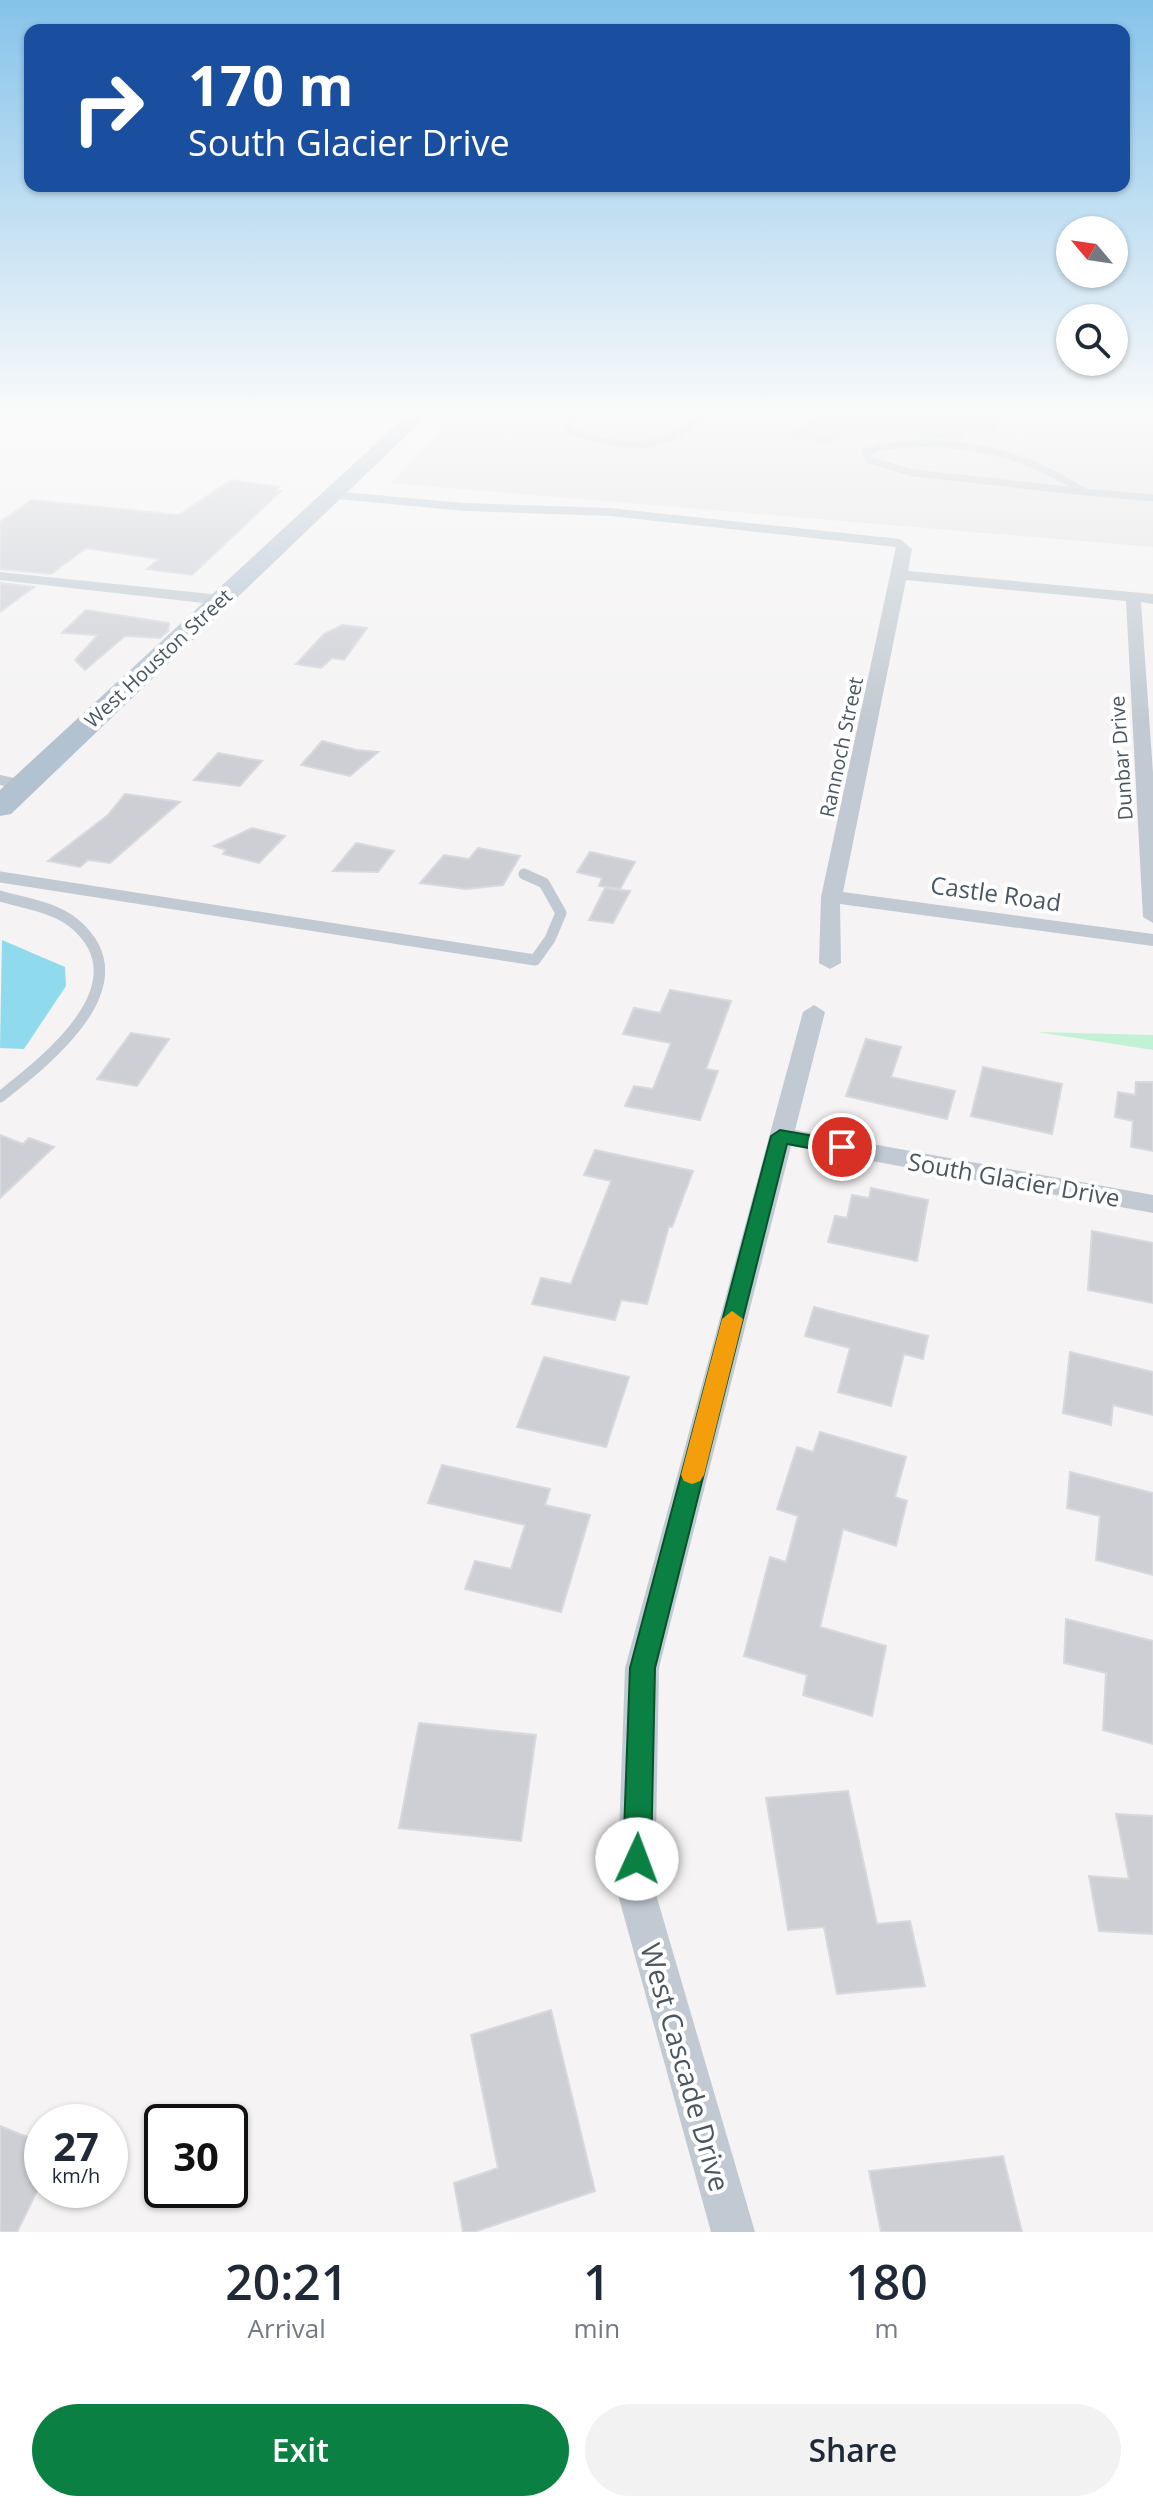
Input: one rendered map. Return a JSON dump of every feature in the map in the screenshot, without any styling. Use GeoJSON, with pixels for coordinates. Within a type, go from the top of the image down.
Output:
{"type":"FeatureCollection","features":[{"type":"Feature","properties":{"kind":"main road","name":"West Houston Street"},"geometry":{"type":"LineString","coordinates":[[0,807],[12,782],[221,600],[311,515]]}},
{"type":"Feature","properties":{"kind":"street","name":"Rannoch Street"},"geometry":{"type":"LineString","coordinates":[[640,515],[900,543],[905,549],[831,897],[830,963]]}},
{"type":"Feature","properties":{"kind":"street"},"geometry":{"type":"LineString","coordinates":[[900,575],[1153,599]]}},
{"type":"Feature","properties":{"kind":"street"},"geometry":{"type":"LineString","coordinates":[[0,576],[221,600]]}},
{"type":"Feature","properties":{"kind":"street","name":"Dunbar Drive"},"geometry":{"type":"LineString","coordinates":[[1133,597],[1153,917]]}},
{"type":"Feature","properties":{"kind":"street","name":"Castle Road"},"geometry":{"type":"LineString","coordinates":[[831,897],[1153,940]]}},
{"type":"Feature","properties":{"kind":"street","name":"West Cascade Drive"},"geometry":{"type":"LineString","coordinates":[[733,2232],[636,1891],[642,1668],[814,1012]]}},
{"type":"Feature","properties":{"kind":"street","name":"South Glacier Drive"},"geometry":{"type":"LineString","coordinates":[[780,1136],[1153,1204]]}},
{"type":"Feature","properties":{"kind":"lane"},"geometry":{"type":"LineString","coordinates":[[0,877],[535,960],[550,939],[561,913],[554,894],[544,883],[524,874]]}},
{"type":"Feature","properties":{"kind":"lane"},"geometry":{"type":"LineString","coordinates":[[0,896],[44,908],[74,923],[96,945],[100,977],[89,1013],[41,1066],[0,1097]]}},
{"type":"Feature","properties":{"kind":"shaded area"},"geometry":{"type":"Polygon","coordinates":[[[774,515],[1153,515],[1153,547],[774,515]]]}},
{"type":"Feature","properties":{"kind":"green space"},"geometry":{"type":"Polygon","coordinates":[[[1037,1032],[1153,1035],[1153,1050],[1037,1032]]]}},
{"type":"Feature","properties":{"kind":"water"},"geometry":{"type":"Polygon","coordinates":[[[2,940],[65,967],[66,986],[24,1049],[0,1048],[2,940]]]}},
{"type":"Feature","properties":{"kind":"building"},"geometry":{"type":"Polygon","coordinates":[[[10,515],[255,515],[192,575],[147,569],[159,559],[86,548],[51,574],[0,569],[0,522],[10,515]]]}},
{"type":"Feature","properties":{"kind":"building"},"geometry":{"type":"Polygon","coordinates":[[[0,583],[34,587],[0,612],[0,583]]]}},
{"type":"Feature","properties":{"kind":"building"},"geometry":{"type":"Polygon","coordinates":[[[86,610],[169,623],[168,631],[160,638],[125,636],[85,670],[75,660],[98,635],[62,633],[86,610]]]}},
{"type":"Feature","properties":{"kind":"building"},"geometry":{"type":"Polygon","coordinates":[[[342,625],[367,628],[344,660],[332,658],[321,668],[296,664],[324,634],[342,625]]]}},
{"type":"Feature","properties":{"kind":"building"},"geometry":{"type":"Polygon","coordinates":[[[322,741],[378,752],[350,776],[301,765],[322,741]]]}},
{"type":"Feature","properties":{"kind":"building"},"geometry":{"type":"Polygon","coordinates":[[[218,753],[262,761],[240,786],[194,780],[218,753]]]}},
{"type":"Feature","properties":{"kind":"building"},"geometry":{"type":"Polygon","coordinates":[[[125,794],[180,802],[110,863],[88,860],[80,867],[48,861],[108,815],[125,794]]]}},
{"type":"Feature","properties":{"kind":"building"},"geometry":{"type":"Polygon","coordinates":[[[252,828],[285,836],[259,863],[223,854],[226,850],[214,846],[252,828]]]}},
{"type":"Feature","properties":{"kind":"building"},"geometry":{"type":"Polygon","coordinates":[[[356,843],[394,851],[378,872],[333,871],[356,843]]]}},
{"type":"Feature","properties":{"kind":"building"},"geometry":{"type":"Polygon","coordinates":[[[478,848],[520,856],[503,885],[466,889],[420,883],[444,855],[469,859],[478,848]]]}},
{"type":"Feature","properties":{"kind":"building"},"geometry":{"type":"Polygon","coordinates":[[[590,852],[635,862],[620,889],[599,886],[602,878],[577,872],[590,852]]]}},
{"type":"Feature","properties":{"kind":"building"},"geometry":{"type":"Polygon","coordinates":[[[605,888],[630,891],[613,923],[589,920],[605,888]]]}},
{"type":"Feature","properties":{"kind":"building"},"geometry":{"type":"Polygon","coordinates":[[[670,990],[731,1001],[706,1069],[718,1071],[700,1120],[625,1106],[634,1086],[653,1089],[671,1043],[623,1034],[634,1008],[660,1013],[670,990]]]}},
{"type":"Feature","properties":{"kind":"building"},"geometry":{"type":"Polygon","coordinates":[[[131,1033],[169,1039],[137,1086],[97,1079],[131,1033]]]}},
{"type":"Feature","properties":{"kind":"building"},"geometry":{"type":"Polygon","coordinates":[[[866,1039],[901,1047],[891,1077],[955,1091],[947,1119],[846,1096],[866,1039]]]}},
{"type":"Feature","properties":{"kind":"building"},"geometry":{"type":"Polygon","coordinates":[[[983,1067],[1062,1084],[1052,1134],[971,1116],[983,1067]]]}},
{"type":"Feature","properties":{"kind":"building"},"geometry":{"type":"Polygon","coordinates":[[[1136,1082],[1153,1082],[1153,1151],[1131,1147],[1133,1121],[1115,1117],[1118,1092],[1135,1095],[1136,1082]]]}},
{"type":"Feature","properties":{"kind":"building"},"geometry":{"type":"Polygon","coordinates":[[[0,1135],[23,1144],[29,1138],[54,1147],[0,1198],[0,1135]]]}},
{"type":"Feature","properties":{"kind":"building"},"geometry":{"type":"Polygon","coordinates":[[[595,1150],[693,1171],[672,1227],[669,1226],[647,1304],[621,1300],[615,1320],[532,1304],[541,1278],[571,1284],[611,1181],[584,1175],[595,1150]]]}},
{"type":"Feature","properties":{"kind":"building"},"geometry":{"type":"Polygon","coordinates":[[[871,1188],[928,1200],[917,1261],[828,1242],[835,1216],[847,1218],[852,1195],[869,1198],[871,1188]]]}},
{"type":"Feature","properties":{"kind":"building"},"geometry":{"type":"Polygon","coordinates":[[[1092,1231],[1153,1243],[1153,1303],[1088,1290],[1092,1231]]]}},
{"type":"Feature","properties":{"kind":"building"},"geometry":{"type":"Polygon","coordinates":[[[814,1307],[928,1336],[923,1359],[904,1354],[891,1406],[838,1392],[850,1348],[805,1336],[814,1307]]]}},
{"type":"Feature","properties":{"kind":"building"},"geometry":{"type":"Polygon","coordinates":[[[1070,1352],[1153,1372],[1153,1415],[1113,1405],[1111,1425],[1063,1413],[1070,1352]]]}},
{"type":"Feature","properties":{"kind":"building"},"geometry":{"type":"Polygon","coordinates":[[[544,1357],[629,1377],[606,1447],[517,1427],[544,1357]]]}},
{"type":"Feature","properties":{"kind":"building"},"geometry":{"type":"Polygon","coordinates":[[[820,1432],[906,1457],[895,1497],[907,1501],[896,1546],[843,1529],[820,1627],[886,1646],[872,1716],[803,1695],[807,1675],[744,1656],[770,1557],[786,1562],[798,1516],[777,1509],[797,1447],[813,1452],[820,1432]]]}},
{"type":"Feature","properties":{"kind":"building"},"geometry":{"type":"Polygon","coordinates":[[[442,1465],[550,1489],[545,1505],[590,1515],[561,1612],[465,1589],[475,1561],[511,1569],[525,1525],[428,1503],[442,1465]]]}},
{"type":"Feature","properties":{"kind":"building"},"geometry":{"type":"Polygon","coordinates":[[[1070,1472],[1153,1493],[1153,1575],[1096,1560],[1100,1516],[1067,1508],[1070,1472]]]}},
{"type":"Feature","properties":{"kind":"building"},"geometry":{"type":"Polygon","coordinates":[[[1066,1619],[1153,1641],[1153,1744],[1103,1730],[1106,1673],[1064,1663],[1066,1619]]]}},
{"type":"Feature","properties":{"kind":"building"},"geometry":{"type":"Polygon","coordinates":[[[419,1723],[536,1735],[521,1841],[399,1828],[419,1723]]]}},
{"type":"Feature","properties":{"kind":"building"},"geometry":{"type":"Polygon","coordinates":[[[848,1791],[877,1924],[910,1921],[925,1986],[837,1994],[824,1927],[788,1930],[766,1798],[848,1791]]]}},
{"type":"Feature","properties":{"kind":"building"},"geometry":{"type":"Polygon","coordinates":[[[1116,1814],[1153,1816],[1153,1934],[1099,1931],[1089,1876],[1129,1879],[1116,1814]]]}},
{"type":"Feature","properties":{"kind":"building"},"geometry":{"type":"Polygon","coordinates":[[[551,2010],[595,2191],[474,2232],[463,2232],[454,2183],[498,2168],[471,2035],[551,2010]]]}},
{"type":"Feature","properties":{"kind":"building"},"geometry":{"type":"Polygon","coordinates":[[[0,2126],[24,2136],[24,2208],[29,2208],[17,2232],[0,2232],[0,2126]]]}},
{"type":"Feature","properties":{"kind":"building"},"geometry":{"type":"Polygon","coordinates":[[[1003,2156],[1022,2232],[881,2232],[869,2171],[1003,2156]]]}},
{"type":"Feature","properties":{"kind":"slow traffic"},"geometry":{"type":"LineString","coordinates":[[692,1475],[732,1319]]}},
{"type":"Feature","properties":{"kind":"route"},"geometry":{"type":"LineString","coordinates":[[637,1859],[642,1668],[780,1136],[842,1147]]}}]}
